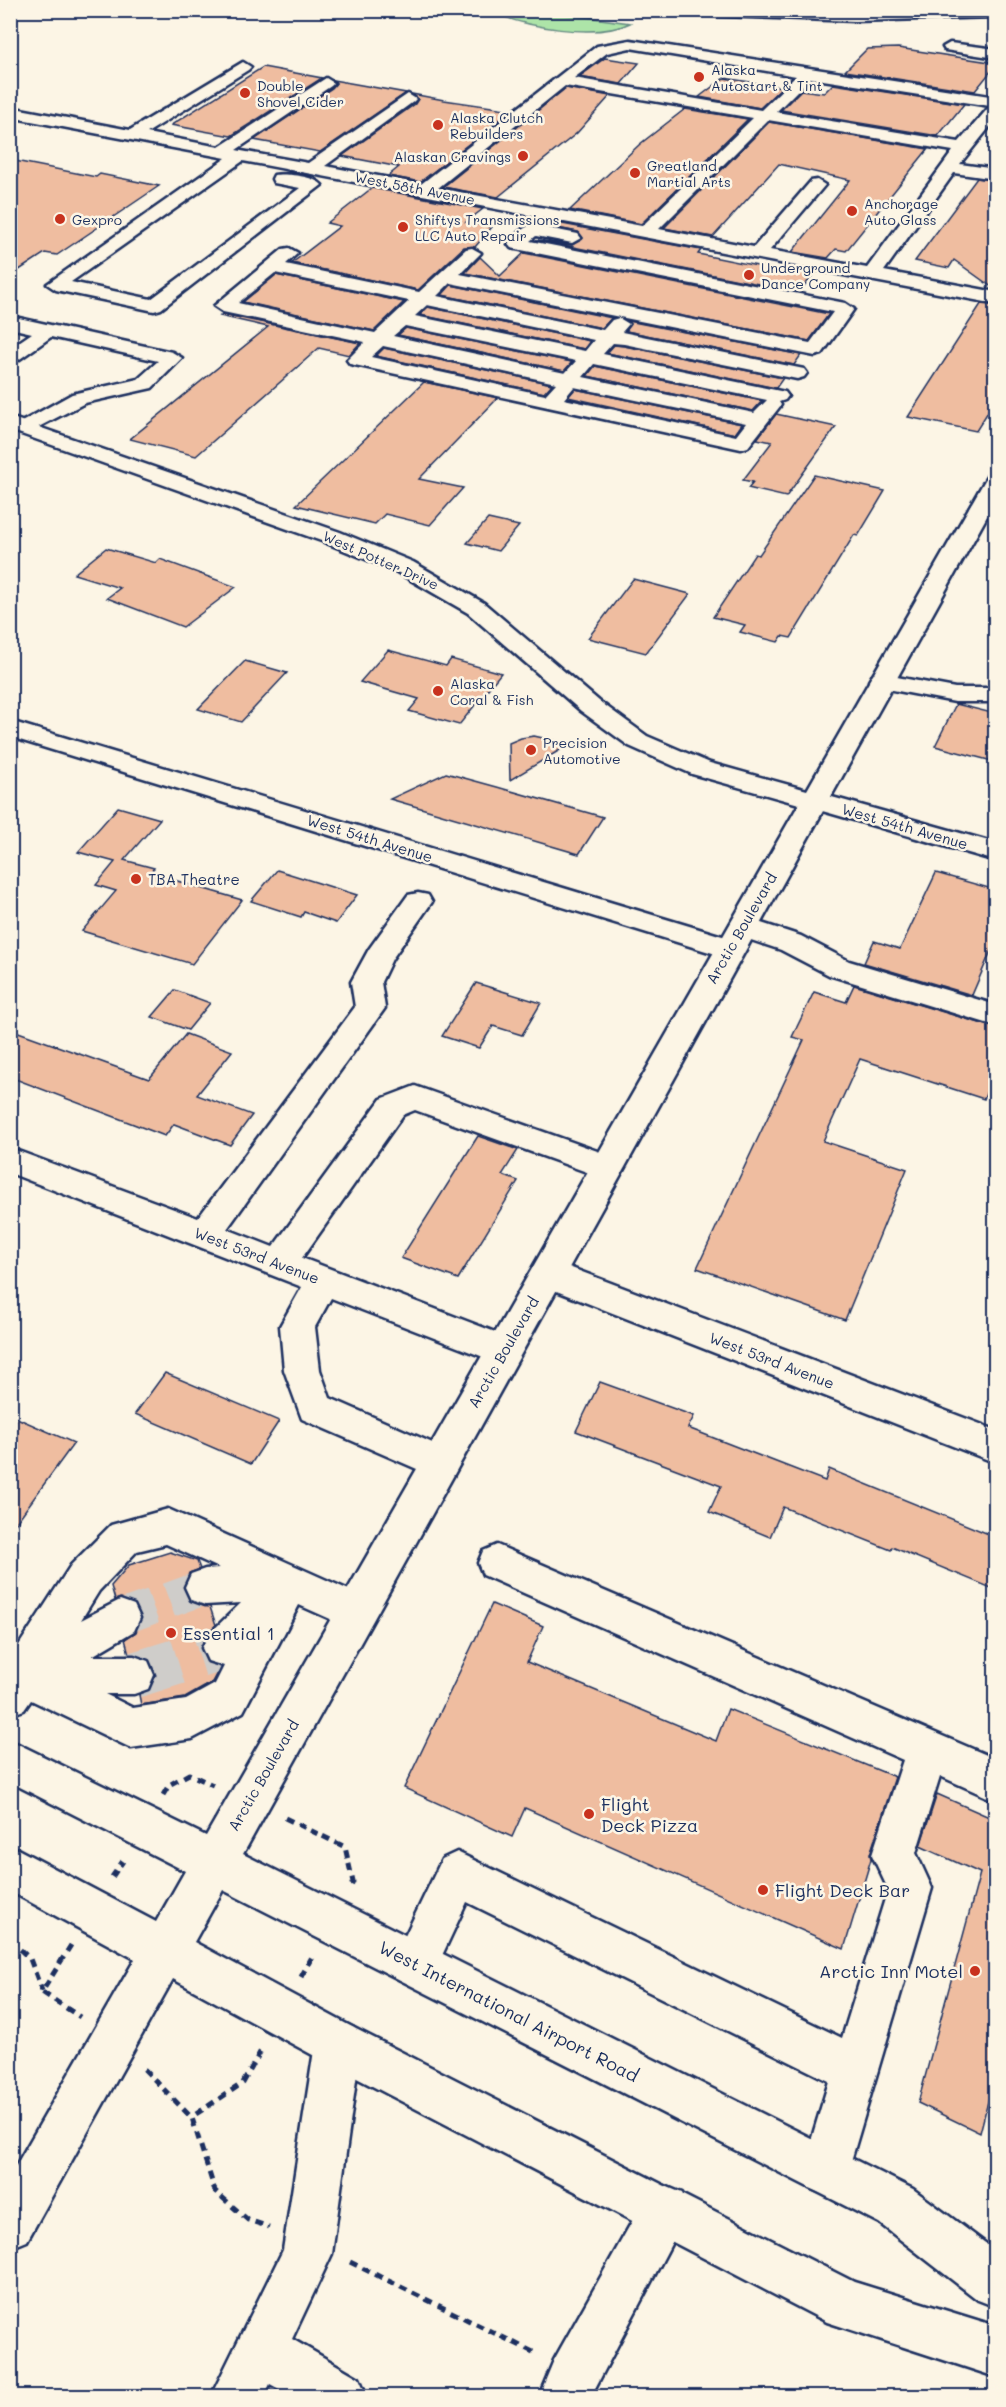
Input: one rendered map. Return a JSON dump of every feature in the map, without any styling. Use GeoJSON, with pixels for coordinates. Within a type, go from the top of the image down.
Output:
{"type":"FeatureCollection","features":[{"type":"Feature","properties":{"kind":"main road"},"geometry":{"type":"LineString","coordinates":[[668,10],[823,16],[996,13]]}},
{"type":"Feature","properties":{"kind":"main road"},"geometry":{"type":"LineString","coordinates":[[424,190],[602,49],[630,44],[807,73],[994,110],[963,148],[871,276]]}},
{"type":"Feature","properties":{"kind":"main road"},"geometry":{"type":"LineString","coordinates":[[950,47],[996,54]]}},
{"type":"Feature","properties":{"kind":"main road"},"geometry":{"type":"LineString","coordinates":[[133,135],[243,67]]}},
{"type":"Feature","properties":{"kind":"main road"},"geometry":{"type":"LineString","coordinates":[[646,232],[807,73]]}},
{"type":"Feature","properties":{"kind":"main road"},"geometry":{"type":"LineString","coordinates":[[561,81],[963,148]]}},
{"type":"Feature","properties":{"kind":"main road"},"geometry":{"type":"LineString","coordinates":[[10,112],[133,135],[222,160],[314,185],[154,305],[56,284],[95,256],[222,160],[326,83]]}},
{"type":"Feature","properties":{"kind":"main road"},"geometry":{"type":"LineString","coordinates":[[311,169],[408,99]]}},
{"type":"Feature","properties":{"kind":"main road","name":"West 58th Avenue"},"geometry":{"type":"LineString","coordinates":[[222,160],[240,155],[424,190],[520,213],[646,232],[996,298]]}},
{"type":"Feature","properties":{"kind":"main road"},"geometry":{"type":"LineString","coordinates":[[950,166],[996,174]]}},
{"type":"Feature","properties":{"kind":"main road"},"geometry":{"type":"LineString","coordinates":[[758,253],[817,185]]}},
{"type":"Feature","properties":{"kind":"main road"},"geometry":{"type":"LineString","coordinates":[[520,213],[519,222],[491,247],[446,277],[388,328],[357,360],[741,443],[845,309],[665,273]]}},
{"type":"Feature","properties":{"kind":"main road"},"geometry":{"type":"LineString","coordinates":[[532,231],[680,259],[649,288],[491,247],[532,231]]}},
{"type":"Feature","properties":{"kind":"main road"},"geometry":{"type":"LineString","coordinates":[[289,253],[229,301],[388,328],[590,357],[778,396]]}},
{"type":"Feature","properties":{"kind":"main road"},"geometry":{"type":"LineString","coordinates":[[272,267],[607,337],[624,338],[797,373]]}},
{"type":"Feature","properties":{"kind":"main road"},"geometry":{"type":"LineString","coordinates":[[446,277],[633,307],[814,350]]}},
{"type":"Feature","properties":{"kind":"main road"},"geometry":{"type":"LineString","coordinates":[[252,283],[274,288]]}},
{"type":"Feature","properties":{"kind":"main road"},"geometry":{"type":"LineString","coordinates":[[550,402],[633,307]]}},
{"type":"Feature","properties":{"kind":"main road"},"geometry":{"type":"LineString","coordinates":[[10,321],[172,358],[145,384],[79,398],[18,425]]}},
{"type":"Feature","properties":{"kind":"main road"},"geometry":{"type":"LineString","coordinates":[[807,324],[830,329]]}},
{"type":"Feature","properties":{"kind":"main road"},"geometry":{"type":"LineString","coordinates":[[388,328],[569,381],[759,420]]}},
{"type":"Feature","properties":{"kind":"main road"},"geometry":{"type":"LineString","coordinates":[[10,357],[48,330]]}},
{"type":"Feature","properties":{"kind":"main road","name":"West Potter Drive"},"geometry":{"type":"LineString","coordinates":[[18,425],[331,537],[405,567],[452,591],[494,621],[609,721],[640,742],[679,760],[814,800]]}},
{"type":"Feature","properties":{"kind":"main road","name":"Arctic Boulevard"},"geometry":{"type":"LineString","coordinates":[[10,2224],[814,800],[882,681],[988,509],[996,480]]}},
{"type":"Feature","properties":{"kind":"main road"},"geometry":{"type":"LineString","coordinates":[[882,681],[932,692],[996,695]]}},
{"type":"Feature","properties":{"kind":"main road","name":"West 54th Avenue"},"geometry":{"type":"LineString","coordinates":[[10,729],[736,937],[791,943],[839,968],[996,1016]]}},
{"type":"Feature","properties":{"kind":"main road","name":"West 54th Avenue"},"geometry":{"type":"LineString","coordinates":[[814,800],[996,852]]}},
{"type":"Feature","properties":{"kind":"main road"},"geometry":{"type":"LineString","coordinates":[[205,1234],[370,1008],[366,982],[379,956],[418,902]]}},
{"type":"Feature","properties":{"kind":"main road"},"geometry":{"type":"LineString","coordinates":[[280,1263],[392,1107],[415,1098],[606,1167]]}},
{"type":"Feature","properties":{"kind":"main road","name":"West 53rd Avenue"},"geometry":{"type":"LineString","coordinates":[[10,1160],[504,1350]]}},
{"type":"Feature","properties":{"kind":"main road","name":"West 53rd Avenue"},"geometry":{"type":"LineString","coordinates":[[548,1273],[996,1447]]}},
{"type":"Feature","properties":{"kind":"main road"},"geometry":{"type":"LineString","coordinates":[[324,1280],[297,1326],[302,1370],[315,1408],[440,1463]]}},
{"type":"Feature","properties":{"kind":"main road"},"geometry":{"type":"LineString","coordinates":[[17,1685],[85,1578],[125,1537],[168,1526],[355,1612]]}},
{"type":"Feature","properties":{"kind":"main road"},"geometry":{"type":"LineString","coordinates":[[497,1563],[996,1780]]}},
{"type":"Feature","properties":{"kind":"main road"},"geometry":{"type":"LineString","coordinates":[[205,1587],[290,1583]]}},
{"type":"Feature","properties":{"kind":"main road"},"geometry":{"type":"LineString","coordinates":[[222,1648],[290,1583]]}},
{"type":"Feature","properties":{"kind":"main road"},"geometry":{"type":"LineString","coordinates":[[17,1685],[131,1728],[192,1719],[229,1698],[290,1583]]}},
{"type":"Feature","properties":{"kind":"main road"},"geometry":{"type":"LineString","coordinates":[[17,1685],[120,1618]]}},
{"type":"Feature","properties":{"kind":"main road"},"geometry":{"type":"LineString","coordinates":[[17,1685],[134,1674]]}},
{"type":"Feature","properties":{"kind":"main road","name":"West International Airport Road"},"geometry":{"type":"LineString","coordinates":[[10,1760],[896,2206],[996,2282]]}},
{"type":"Feature","properties":{"kind":"main road"},"geometry":{"type":"LineString","coordinates":[[826,2171],[910,1888],[894,1855],[923,1762]]}},
{"type":"Feature","properties":{"kind":"main road"},"geometry":{"type":"LineString","coordinates":[[10,1867],[165,1948],[338,2044],[845,2304],[996,2352]]}},
{"type":"Feature","properties":{"kind":"main road"},"geometry":{"type":"LineString","coordinates":[[415,1963],[457,1874],[856,2069]]}},
{"type":"Feature","properties":{"kind":"main road"},"geometry":{"type":"LineString","coordinates":[[237,2397],[307,2254],[338,2044]]}},
{"type":"Feature","properties":{"kind":"main road"},"geometry":{"type":"LineString","coordinates":[[568,2387],[664,2210]]}},
{"type":"Feature","properties":{"kind":"main road"},"geometry":{"type":"LineString","coordinates":[[259,2349],[341,2397]]}},
{"type":"Feature","properties":{"kind":"path"},"geometry":{"type":"LineString","coordinates":[[10,1940],[30,1959],[42,1992]]}},
{"type":"Feature","properties":{"kind":"path"},"geometry":{"type":"LineString","coordinates":[[192,2118],[215,2191],[248,2220],[308,2242],[529,2349],[568,2387]]}},
{"type":"Feature","properties":{"kind":"green space"},"geometry":{"type":"Polygon","coordinates":[[[490,11],[540,11],[630,23],[599,31],[580,31],[521,22],[490,11]]]}},
{"type":"Feature","properties":{"kind":"building"},"geometry":{"type":"Polygon","coordinates":[[[898,48],[996,63],[996,65],[975,91],[845,71],[867,49],[898,48]]]}},
{"type":"Feature","properties":{"kind":"building"},"geometry":{"type":"Polygon","coordinates":[[[605,58],[639,63],[621,84],[579,77],[605,58]]]}},
{"type":"Feature","properties":{"kind":"building"},"geometry":{"type":"Polygon","coordinates":[[[263,67],[322,78],[231,136],[171,125],[263,67]]]}},
{"type":"Feature","properties":{"kind":"building"},"geometry":{"type":"Polygon","coordinates":[[[724,78],[782,87],[760,108],[699,97],[724,78]]]}},
{"type":"Feature","properties":{"kind":"building"},"geometry":{"type":"Polygon","coordinates":[[[333,80],[406,93],[320,152],[254,140],[332,88],[336,83],[333,80]]]}},
{"type":"Feature","properties":{"kind":"building"},"geometry":{"type":"Polygon","coordinates":[[[833,84],[964,104],[938,136],[781,110],[801,90],[824,93],[833,84]]]}},
{"type":"Feature","properties":{"kind":"building"},"geometry":{"type":"Polygon","coordinates":[[[566,88],[610,96],[577,133],[498,197],[443,187],[566,88]]]}},
{"type":"Feature","properties":{"kind":"building"},"geometry":{"type":"Polygon","coordinates":[[[412,94],[512,110],[420,182],[388,176],[399,167],[342,156],[415,104],[418,99],[412,94]]]}},
{"type":"Feature","properties":{"kind":"building"},"geometry":{"type":"Polygon","coordinates":[[[685,109],[748,119],[641,224],[570,210],[640,144],[685,109]]]}},
{"type":"Feature","properties":{"kind":"building"},"geometry":{"type":"Polygon","coordinates":[[[769,122],[928,149],[846,251],[836,249],[828,258],[792,252],[850,180],[779,164],[713,237],[664,228],[769,122]]]}},
{"type":"Feature","properties":{"kind":"building","name":"Gexpro"},"geometry":{"type":"Polygon","coordinates":[[[10,160],[96,177],[100,174],[159,186],[57,255],[45,253],[10,276],[10,160]]]}},
{"type":"Feature","properties":{"kind":"building"},"geometry":{"type":"Polygon","coordinates":[[[977,178],[996,181],[996,290],[954,260],[949,268],[915,261],[977,178]]]}},
{"type":"Feature","properties":{"kind":"building"},"geometry":{"type":"Polygon","coordinates":[[[372,188],[483,209],[466,222],[492,227],[475,247],[464,247],[418,290],[292,263],[340,226],[327,223],[372,188]]]}},
{"type":"Feature","properties":{"kind":"building"},"geometry":{"type":"Polygon","coordinates":[[[557,223],[701,250],[698,254],[777,270],[781,266],[816,272],[799,292],[538,240],[572,245],[583,238],[578,232],[552,227],[557,223]]]}},
{"type":"Feature","properties":{"kind":"building"},"geometry":{"type":"Polygon","coordinates":[[[524,253],[829,314],[809,341],[465,273],[480,257],[500,276],[524,253]]]}},
{"type":"Feature","properties":{"kind":"building"},"geometry":{"type":"Polygon","coordinates":[[[276,275],[404,302],[374,331],[243,302],[276,275]]]}},
{"type":"Feature","properties":{"kind":"building"},"geometry":{"type":"Polygon","coordinates":[[[451,285],[612,318],[602,328],[442,295],[451,285]]]}},
{"type":"Feature","properties":{"kind":"building"},"geometry":{"type":"Polygon","coordinates":[[[981,304],[996,306],[996,399],[976,431],[908,417],[981,304]]]}},
{"type":"Feature","properties":{"kind":"building"},"geometry":{"type":"Polygon","coordinates":[[[428,307],[590,341],[584,349],[420,315],[428,307]]]}},
{"type":"Feature","properties":{"kind":"building"},"geometry":{"type":"Polygon","coordinates":[[[222,314],[360,343],[349,355],[319,348],[196,456],[130,439],[268,327],[220,316],[222,314]]]}},
{"type":"Feature","properties":{"kind":"building"},"geometry":{"type":"Polygon","coordinates":[[[628,321],[801,355],[794,365],[626,331],[631,324],[628,321]]]}},
{"type":"Feature","properties":{"kind":"building"},"geometry":{"type":"Polygon","coordinates":[[[406,328],[572,362],[564,371],[398,335],[406,328]]]}},
{"type":"Feature","properties":{"kind":"building"},"geometry":{"type":"Polygon","coordinates":[[[614,345],[783,378],[776,388],[607,353],[614,345]]]}},
{"type":"Feature","properties":{"kind":"building"},"geometry":{"type":"Polygon","coordinates":[[[384,348],[552,384],[544,393],[376,356],[384,348]]]}},
{"type":"Feature","properties":{"kind":"building"},"geometry":{"type":"Polygon","coordinates":[[[595,366],[762,401],[753,411],[587,376],[595,366]]]}},
{"type":"Feature","properties":{"kind":"building"},"geometry":{"type":"Polygon","coordinates":[[[424,382],[498,398],[419,479],[463,488],[430,525],[385,514],[375,524],[296,505],[424,382]]]}},
{"type":"Feature","properties":{"kind":"building"},"geometry":{"type":"Polygon","coordinates":[[[575,389],[742,424],[735,434],[568,397],[575,389]]]}},
{"type":"Feature","properties":{"kind":"building"},"geometry":{"type":"Polygon","coordinates":[[[776,414],[836,427],[786,497],[748,488],[753,482],[743,480],[772,442],[757,439],[776,414]]]}},
{"type":"Feature","properties":{"kind":"building"},"geometry":{"type":"Polygon","coordinates":[[[814,475],[885,491],[858,536],[854,535],[791,638],[782,636],[778,642],[740,632],[745,625],[713,617],[755,554],[759,555],[814,475]]]}},
{"type":"Feature","properties":{"kind":"building"},"geometry":{"type":"Polygon","coordinates":[[[488,519],[519,526],[498,551],[467,543],[488,519]]]}},
{"type":"Feature","properties":{"kind":"building"},"geometry":{"type":"Polygon","coordinates":[[[106,548],[156,563],[160,559],[236,587],[183,627],[107,598],[120,588],[74,574],[106,548]]]}},
{"type":"Feature","properties":{"kind":"building"},"geometry":{"type":"Polygon","coordinates":[[[633,579],[690,594],[646,653],[588,638],[633,579]]]}},
{"type":"Feature","properties":{"kind":"building","name":"Alaska Coral & Fish"},"geometry":{"type":"Polygon","coordinates":[[[388,650],[446,666],[451,659],[501,673],[459,725],[409,711],[419,699],[360,682],[388,650]]]}},
{"type":"Feature","properties":{"kind":"building"},"geometry":{"type":"Polygon","coordinates":[[[245,661],[287,673],[241,722],[198,709],[245,661]]]}},
{"type":"Feature","properties":{"kind":"building"},"geometry":{"type":"Polygon","coordinates":[[[956,704],[996,714],[996,762],[935,746],[956,704]]]}},
{"type":"Feature","properties":{"kind":"building"},"geometry":{"type":"Polygon","coordinates":[[[534,736],[570,744],[510,780],[509,743],[534,736]]]}},
{"type":"Feature","properties":{"kind":"building"},"geometry":{"type":"Polygon","coordinates":[[[446,773],[603,817],[579,854],[390,799],[446,773]]]}},
{"type":"Feature","properties":{"kind":"building","name":"TBA Theatre"},"geometry":{"type":"Polygon","coordinates":[[[118,807],[160,819],[124,860],[154,868],[150,873],[242,900],[192,964],[82,931],[116,891],[96,885],[115,862],[78,852],[118,807]]]}},
{"type":"Feature","properties":{"kind":"building"},"geometry":{"type":"Polygon","coordinates":[[[277,870],[357,895],[336,923],[304,912],[301,917],[251,901],[277,870]]]}},
{"type":"Feature","properties":{"kind":"building"},"geometry":{"type":"Polygon","coordinates":[[[936,873],[996,890],[996,939],[972,995],[864,963],[874,941],[900,949],[936,873]]]}},
{"type":"Feature","properties":{"kind":"building"},"geometry":{"type":"Polygon","coordinates":[[[476,983],[541,1003],[522,1035],[493,1026],[479,1048],[442,1036],[476,983]]]}},
{"type":"Feature","properties":{"kind":"building"},"geometry":{"type":"Polygon","coordinates":[[[854,985],[996,1028],[996,1067],[984,1099],[860,1059],[823,1141],[907,1169],[845,1320],[697,1268],[804,1040],[792,1037],[814,992],[846,1002],[854,985]]]}},
{"type":"Feature","properties":{"kind":"building"},"geometry":{"type":"Polygon","coordinates":[[[175,990],[210,1003],[188,1030],[152,1017],[175,990]]]}},
{"type":"Feature","properties":{"kind":"building"},"geometry":{"type":"Polygon","coordinates":[[[10,1029],[149,1079],[186,1034],[232,1051],[197,1095],[252,1115],[230,1145],[174,1124],[165,1136],[10,1077],[10,1029]]]}},
{"type":"Feature","properties":{"kind":"building"},"geometry":{"type":"Polygon","coordinates":[[[478,1136],[518,1150],[502,1175],[518,1181],[458,1279],[401,1258],[478,1136]]]}},
{"type":"Feature","properties":{"kind":"building"},"geometry":{"type":"Polygon","coordinates":[[[165,1373],[279,1421],[251,1464],[135,1414],[165,1373]]]}},
{"type":"Feature","properties":{"kind":"building"},"geometry":{"type":"Polygon","coordinates":[[[600,1382],[694,1416],[688,1428],[825,1481],[829,1469],[996,1537],[996,1590],[892,1547],[891,1550],[783,1507],[770,1537],[709,1512],[721,1486],[576,1431],[600,1382]]]}},
{"type":"Feature","properties":{"kind":"building"},"geometry":{"type":"Polygon","coordinates":[[[10,1415],[74,1443],[10,1531],[10,1415]]]}},
{"type":"Feature","properties":{"kind":"building","name":"Essential 1"},"geometry":{"type":"Polygon","coordinates":[[[170,1552],[197,1561],[200,1569],[189,1573],[183,1588],[190,1602],[210,1607],[216,1625],[206,1634],[200,1649],[206,1662],[221,1667],[213,1682],[185,1698],[141,1705],[139,1695],[150,1690],[156,1674],[149,1659],[129,1654],[125,1639],[136,1632],[142,1617],[135,1603],[121,1598],[115,1600],[111,1586],[129,1565],[170,1552]]]}},
{"type":"Feature","properties":{"kind":"building"},"geometry":{"type":"Polygon","coordinates":[[[492,1604],[543,1626],[527,1662],[716,1741],[728,1709],[895,1777],[870,1854],[871,1859],[844,1949],[525,1808],[512,1837],[404,1788],[492,1604]]]}},
{"type":"Feature","properties":{"kind":"building","name":"Arctic Inn Motel"},"geometry":{"type":"Polygon","coordinates":[[[937,1794],[996,1820],[996,2070],[980,2133],[918,2103],[980,1873],[920,1846],[937,1794]]]}},
{"type":"Feature","properties":{"kind":"tunnel"},"geometry":{"type":"LineString","coordinates":[[120,1618],[205,1587]]}},
{"type":"Feature","properties":{"kind":"tunnel"},"geometry":{"type":"LineString","coordinates":[[134,1675],[222,1648]]}},
{"type":"Feature","properties":{"kind":"place","name":"Alaska Autostart & Tint"},"geometry":{"type":"Point","coordinates":[699,77]}},
{"type":"Feature","properties":{"kind":"place","name":"Double Shovel Cider"},"geometry":{"type":"Point","coordinates":[245,93]}},
{"type":"Feature","properties":{"kind":"place","name":"Alaska Clutch Rebuilders"},"geometry":{"type":"Point","coordinates":[438,125]}},
{"type":"Feature","properties":{"kind":"place","name":"Alaskan Cravings"},"geometry":{"type":"Point","coordinates":[523,156]}},
{"type":"Feature","properties":{"kind":"place","name":"Greatland Martial Arts"},"geometry":{"type":"Point","coordinates":[635,173]}},
{"type":"Feature","properties":{"kind":"place","name":"Anchorage Auto Glass"},"geometry":{"type":"Point","coordinates":[852,211]}},
{"type":"Feature","properties":{"kind":"place","name":"Gexpro"},"geometry":{"type":"Point","coordinates":[60,219]}},
{"type":"Feature","properties":{"kind":"place","name":"Shiftys Transmissions LLC Auto Repair"},"geometry":{"type":"Point","coordinates":[403,227]}},
{"type":"Feature","properties":{"kind":"place","name":"Underground Dance Company"},"geometry":{"type":"Point","coordinates":[749,275]}},
{"type":"Feature","properties":{"kind":"place","name":"Alaska Coral & Fish"},"geometry":{"type":"Point","coordinates":[438,691]}},
{"type":"Feature","properties":{"kind":"place","name":"Precision Automotive"},"geometry":{"type":"Point","coordinates":[531,750]}},
{"type":"Feature","properties":{"kind":"place","name":"TBA Theatre"},"geometry":{"type":"Point","coordinates":[136,879]}},
{"type":"Feature","properties":{"kind":"place","name":"Essential 1"},"geometry":{"type":"Point","coordinates":[171,1633]}},
{"type":"Feature","properties":{"kind":"place","name":"Flight Deck Pizza"},"geometry":{"type":"Point","coordinates":[589,1814]}},
{"type":"Feature","properties":{"kind":"place","name":"Flight Deck Bar"},"geometry":{"type":"Point","coordinates":[763,1890]}},
{"type":"Feature","properties":{"kind":"place","name":"Arctic Inn Motel"},"geometry":{"type":"Point","coordinates":[975,1971]}}]}
